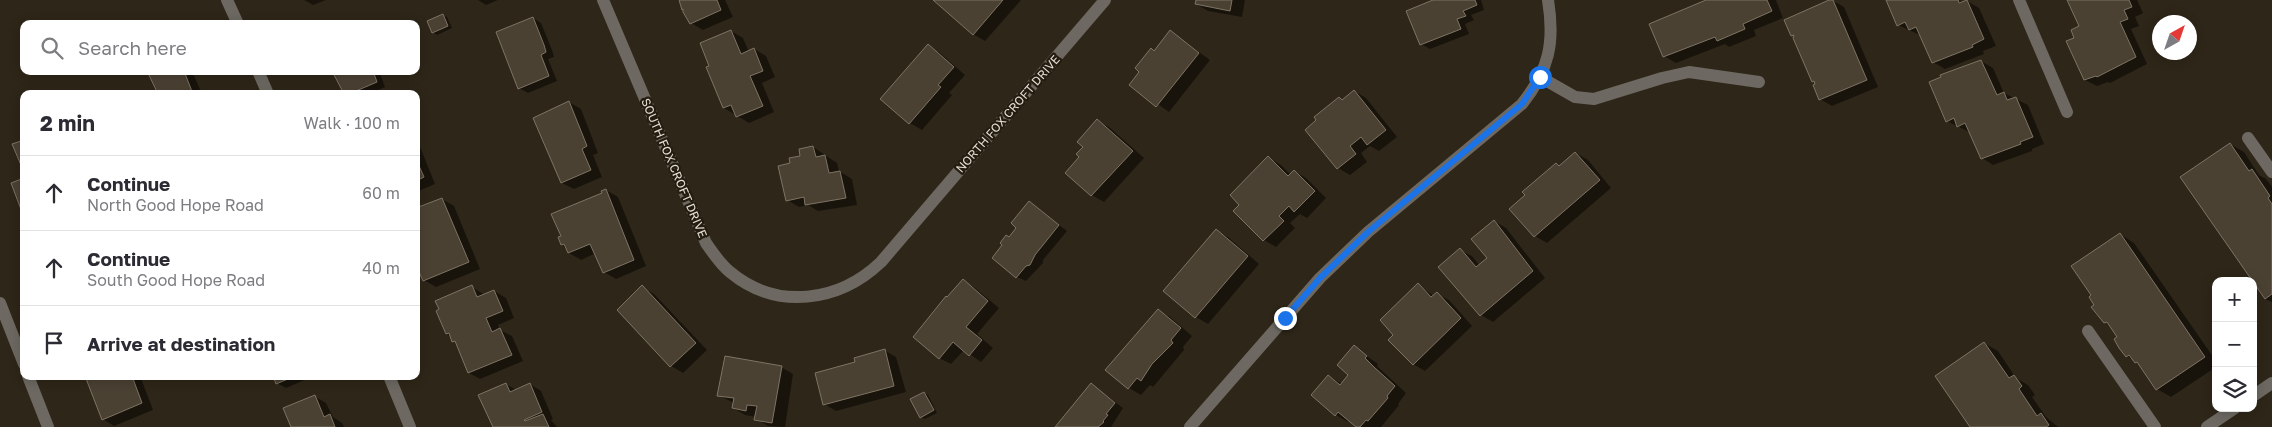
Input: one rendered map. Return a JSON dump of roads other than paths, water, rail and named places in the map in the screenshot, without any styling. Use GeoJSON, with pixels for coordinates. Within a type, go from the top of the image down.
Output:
{"type":"FeatureCollection","features":[{"type":"Feature","properties":{"kind":"street"},"geometry":{"type":"LineString","coordinates":[[228,0],[236,20]]}},
{"type":"Feature","properties":{"kind":"street","name":"SOUTH FOX CROFT DRIVE"},"geometry":{"type":"LineString","coordinates":[[603,0],[706,243],[731,273],[753,286],[770,293],[797,297],[820,296],[838,291],[871,271],[911,227]]}},
{"type":"Feature","properties":{"kind":"street","name":"NORTH FOX CROFT DRIVE"},"geometry":{"type":"LineString","coordinates":[[911,227],[1105,0]]}},
{"type":"Feature","properties":{"kind":"street"},"geometry":{"type":"LineString","coordinates":[[1190,427],[1320,278],[1381,221],[1522,104],[1540,77],[1550,46],[1552,22],[1548,0]]}},
{"type":"Feature","properties":{"kind":"street"},"geometry":{"type":"LineString","coordinates":[[2019,0],[2067,112]]}},
{"type":"Feature","properties":{"kind":"street"},"geometry":{"type":"LineString","coordinates":[[1540,77],[1576,97],[1594,99],[1662,78],[1689,72],[1760,82]]}},
{"type":"Feature","properties":{"kind":"street"},"geometry":{"type":"LineString","coordinates":[[260,75],[266,90]]}},
{"type":"Feature","properties":{"kind":"street"},"geometry":{"type":"LineString","coordinates":[[2248,138],[2272,172]]}},
{"type":"Feature","properties":{"kind":"street"},"geometry":{"type":"LineString","coordinates":[[0,302],[20,354]]}},
{"type":"Feature","properties":{"kind":"street"},"geometry":{"type":"LineString","coordinates":[[2088,331],[2155,427]]}},
{"type":"Feature","properties":{"kind":"street"},"geometry":{"type":"LineString","coordinates":[[30,380],[48,427]]}},
{"type":"Feature","properties":{"kind":"street"},"geometry":{"type":"LineString","coordinates":[[391,380],[410,427]]}},
{"type":"Feature","properties":{"kind":"street"},"geometry":{"type":"LineString","coordinates":[[2257,393],[2272,383]]}},
{"type":"Feature","properties":{"kind":"street"},"geometry":{"type":"LineString","coordinates":[[2207,427],[2228,412]]}}]}
